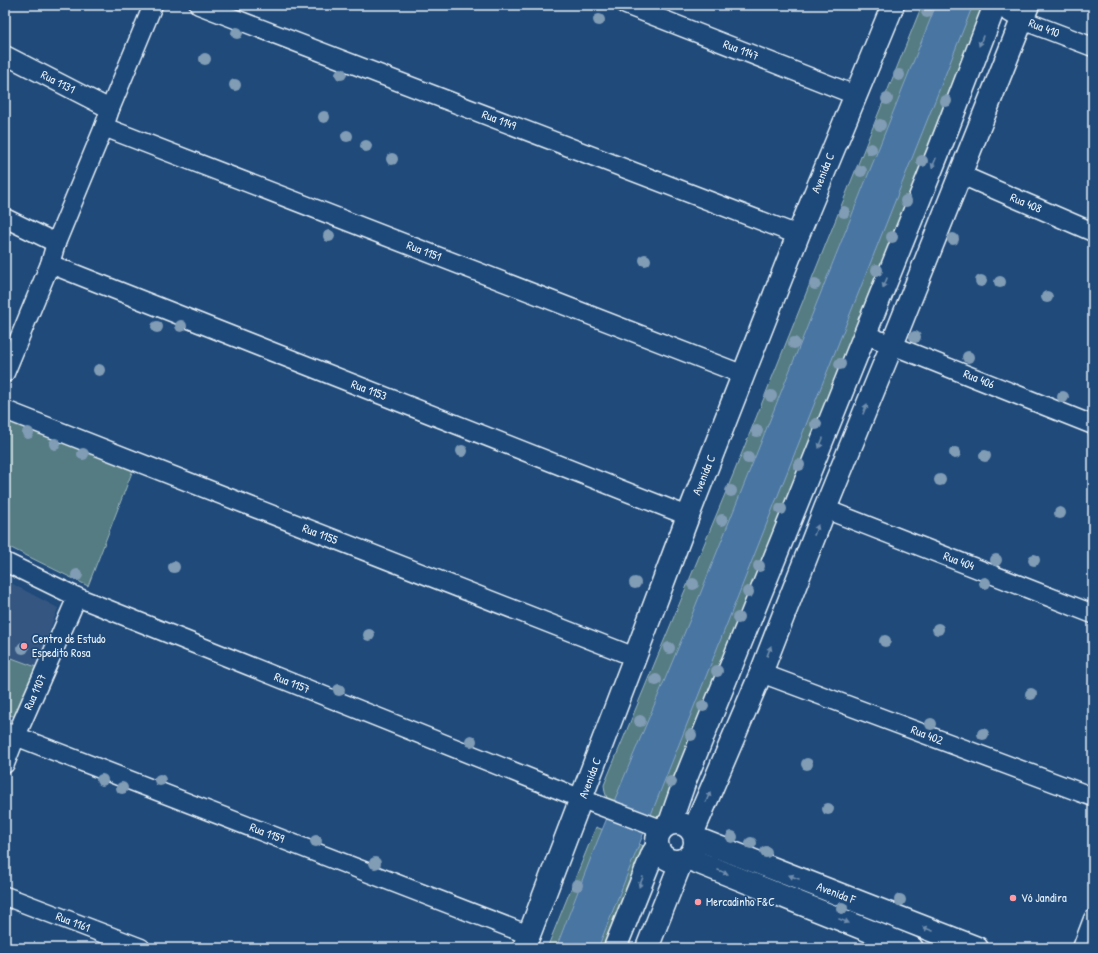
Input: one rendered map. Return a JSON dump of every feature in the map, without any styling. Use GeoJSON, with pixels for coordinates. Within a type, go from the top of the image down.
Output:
{"type":"FeatureCollection","features":[{"type":"Feature","properties":{"kind":"street"},"geometry":{"type":"LineString","coordinates":[[5,373],[50,264],[56,243],[104,127],[110,108],[153,5]]}},
{"type":"Feature","properties":{"kind":"street","name":"Rua 1149"},"geometry":{"type":"LineString","coordinates":[[200,5],[798,235]]}},
{"type":"Feature","properties":{"kind":"street","name":"Rua 1147"},"geometry":{"type":"LineString","coordinates":[[626,5],[855,95]]}},
{"type":"Feature","properties":{"kind":"street","name":"Avenida C"},"geometry":{"type":"LineString","coordinates":[[527,942],[592,803],[635,657],[688,516],[798,235],[893,5]]}},
{"type":"Feature","properties":{"kind":"street"},"geometry":{"type":"LineString","coordinates":[[615,948],[653,853],[657,830],[684,783],[996,5]]}},
{"type":"Feature","properties":{"kind":"street","name":"Rua 410"},"geometry":{"type":"LineString","coordinates":[[996,5],[1025,12],[1093,47]]}},
{"type":"Feature","properties":{"kind":"street"},"geometry":{"type":"LineString","coordinates":[[647,948],[761,673],[824,509],[1025,12]]}},
{"type":"Feature","properties":{"kind":"street","name":"Rua 1131"},"geometry":{"type":"LineString","coordinates":[[5,55],[110,108]]}},
{"type":"Feature","properties":{"kind":"street","name":"Rua 1151"},"geometry":{"type":"LineString","coordinates":[[104,127],[744,375]]}},
{"type":"Feature","properties":{"kind":"street","name":"Rua 408"},"geometry":{"type":"LineString","coordinates":[[959,174],[1093,232]]}},
{"type":"Feature","properties":{"kind":"street"},"geometry":{"type":"LineString","coordinates":[[5,218],[56,243]]}},
{"type":"Feature","properties":{"kind":"street","name":"Rua 1153"},"geometry":{"type":"LineString","coordinates":[[50,264],[688,516]]}},
{"type":"Feature","properties":{"kind":"street","name":"Rua 406"},"geometry":{"type":"LineString","coordinates":[[864,334],[1093,425]]}},
{"type":"Feature","properties":{"kind":"street","name":"Rua 1155"},"geometry":{"type":"LineString","coordinates":[[5,410],[635,657]]}},
{"type":"Feature","properties":{"kind":"street","name":"Rua 404"},"geometry":{"type":"LineString","coordinates":[[824,509],[1093,614]]}},
{"type":"Feature","properties":{"kind":"street","name":"Rua 1157"},"geometry":{"type":"LineString","coordinates":[[5,562],[77,597],[657,830]]}},
{"type":"Feature","properties":{"kind":"street","name":"Rua 1107"},"geometry":{"type":"LineString","coordinates":[[5,764],[11,734],[77,597]]}},
{"type":"Feature","properties":{"kind":"street","name":"Rua 402"},"geometry":{"type":"LineString","coordinates":[[761,673],[1093,797]]}},
{"type":"Feature","properties":{"kind":"street","name":"Rua 1159"},"geometry":{"type":"LineString","coordinates":[[11,734],[527,942]]}},
{"type":"Feature","properties":{"kind":"street"},"geometry":{"type":"LineString","coordinates":[[657,830],[677,822],[683,823],[689,827],[689,847]]}},
{"type":"Feature","properties":{"kind":"street"},"geometry":{"type":"LineString","coordinates":[[657,830],[662,856],[667,859],[672,861],[689,847]]}},
{"type":"Feature","properties":{"kind":"street","name":"Avenida F"},"geometry":{"type":"LineString","coordinates":[[689,847],[912,948]]}},
{"type":"Feature","properties":{"kind":"street","name":"Avenida F"},"geometry":{"type":"LineString","coordinates":[[689,847],[977,948]]}},
{"type":"Feature","properties":{"kind":"street","name":"Rua 1161"},"geometry":{"type":"LineString","coordinates":[[5,896],[141,948]]}},
{"type":"Feature","properties":{"kind":"street"},"geometry":{"type":"LineString","coordinates":[[1082,948],[1093,919]]}},
{"type":"Feature","properties":{"kind":"shaded area"},"geometry":{"type":"Polygon","coordinates":[[[936,5],[973,5],[598,948],[556,948],[597,842],[691,617],[936,5]]]}},
{"type":"Feature","properties":{"kind":"shaded area","name":"Centro de Estudo Espedito Rosa"},"geometry":{"type":"Polygon","coordinates":[[[5,580],[58,608],[17,717],[5,714],[5,580]]]}},
{"type":"Feature","properties":{"kind":"green space"},"geometry":{"type":"Polygon","coordinates":[[[922,5],[990,5],[666,815],[657,817],[608,801],[604,785],[735,470],[922,5]]]}},
{"type":"Feature","properties":{"kind":"green space"},"geometry":{"type":"Polygon","coordinates":[[[9,416],[134,467],[88,586],[5,545],[5,424],[9,416]]]}},
{"type":"Feature","properties":{"kind":"green space"},"geometry":{"type":"Polygon","coordinates":[[[9,657],[36,667],[17,717],[5,714],[5,668],[9,657]]]}},
{"type":"Feature","properties":{"kind":"green space"},"geometry":{"type":"Polygon","coordinates":[[[596,827],[644,846],[658,856],[622,948],[547,948],[596,827]]]}},
{"type":"Feature","properties":{"kind":"place","name":"Centro de Estudo Espedito Rosa"},"geometry":{"type":"Point","coordinates":[24,646]}},
{"type":"Feature","properties":{"kind":"place","name":"Vó Jandira"},"geometry":{"type":"Point","coordinates":[1013,898]}},
{"type":"Feature","properties":{"kind":"place","name":"Mercadinho F&C"},"geometry":{"type":"Point","coordinates":[698,902]}}]}
